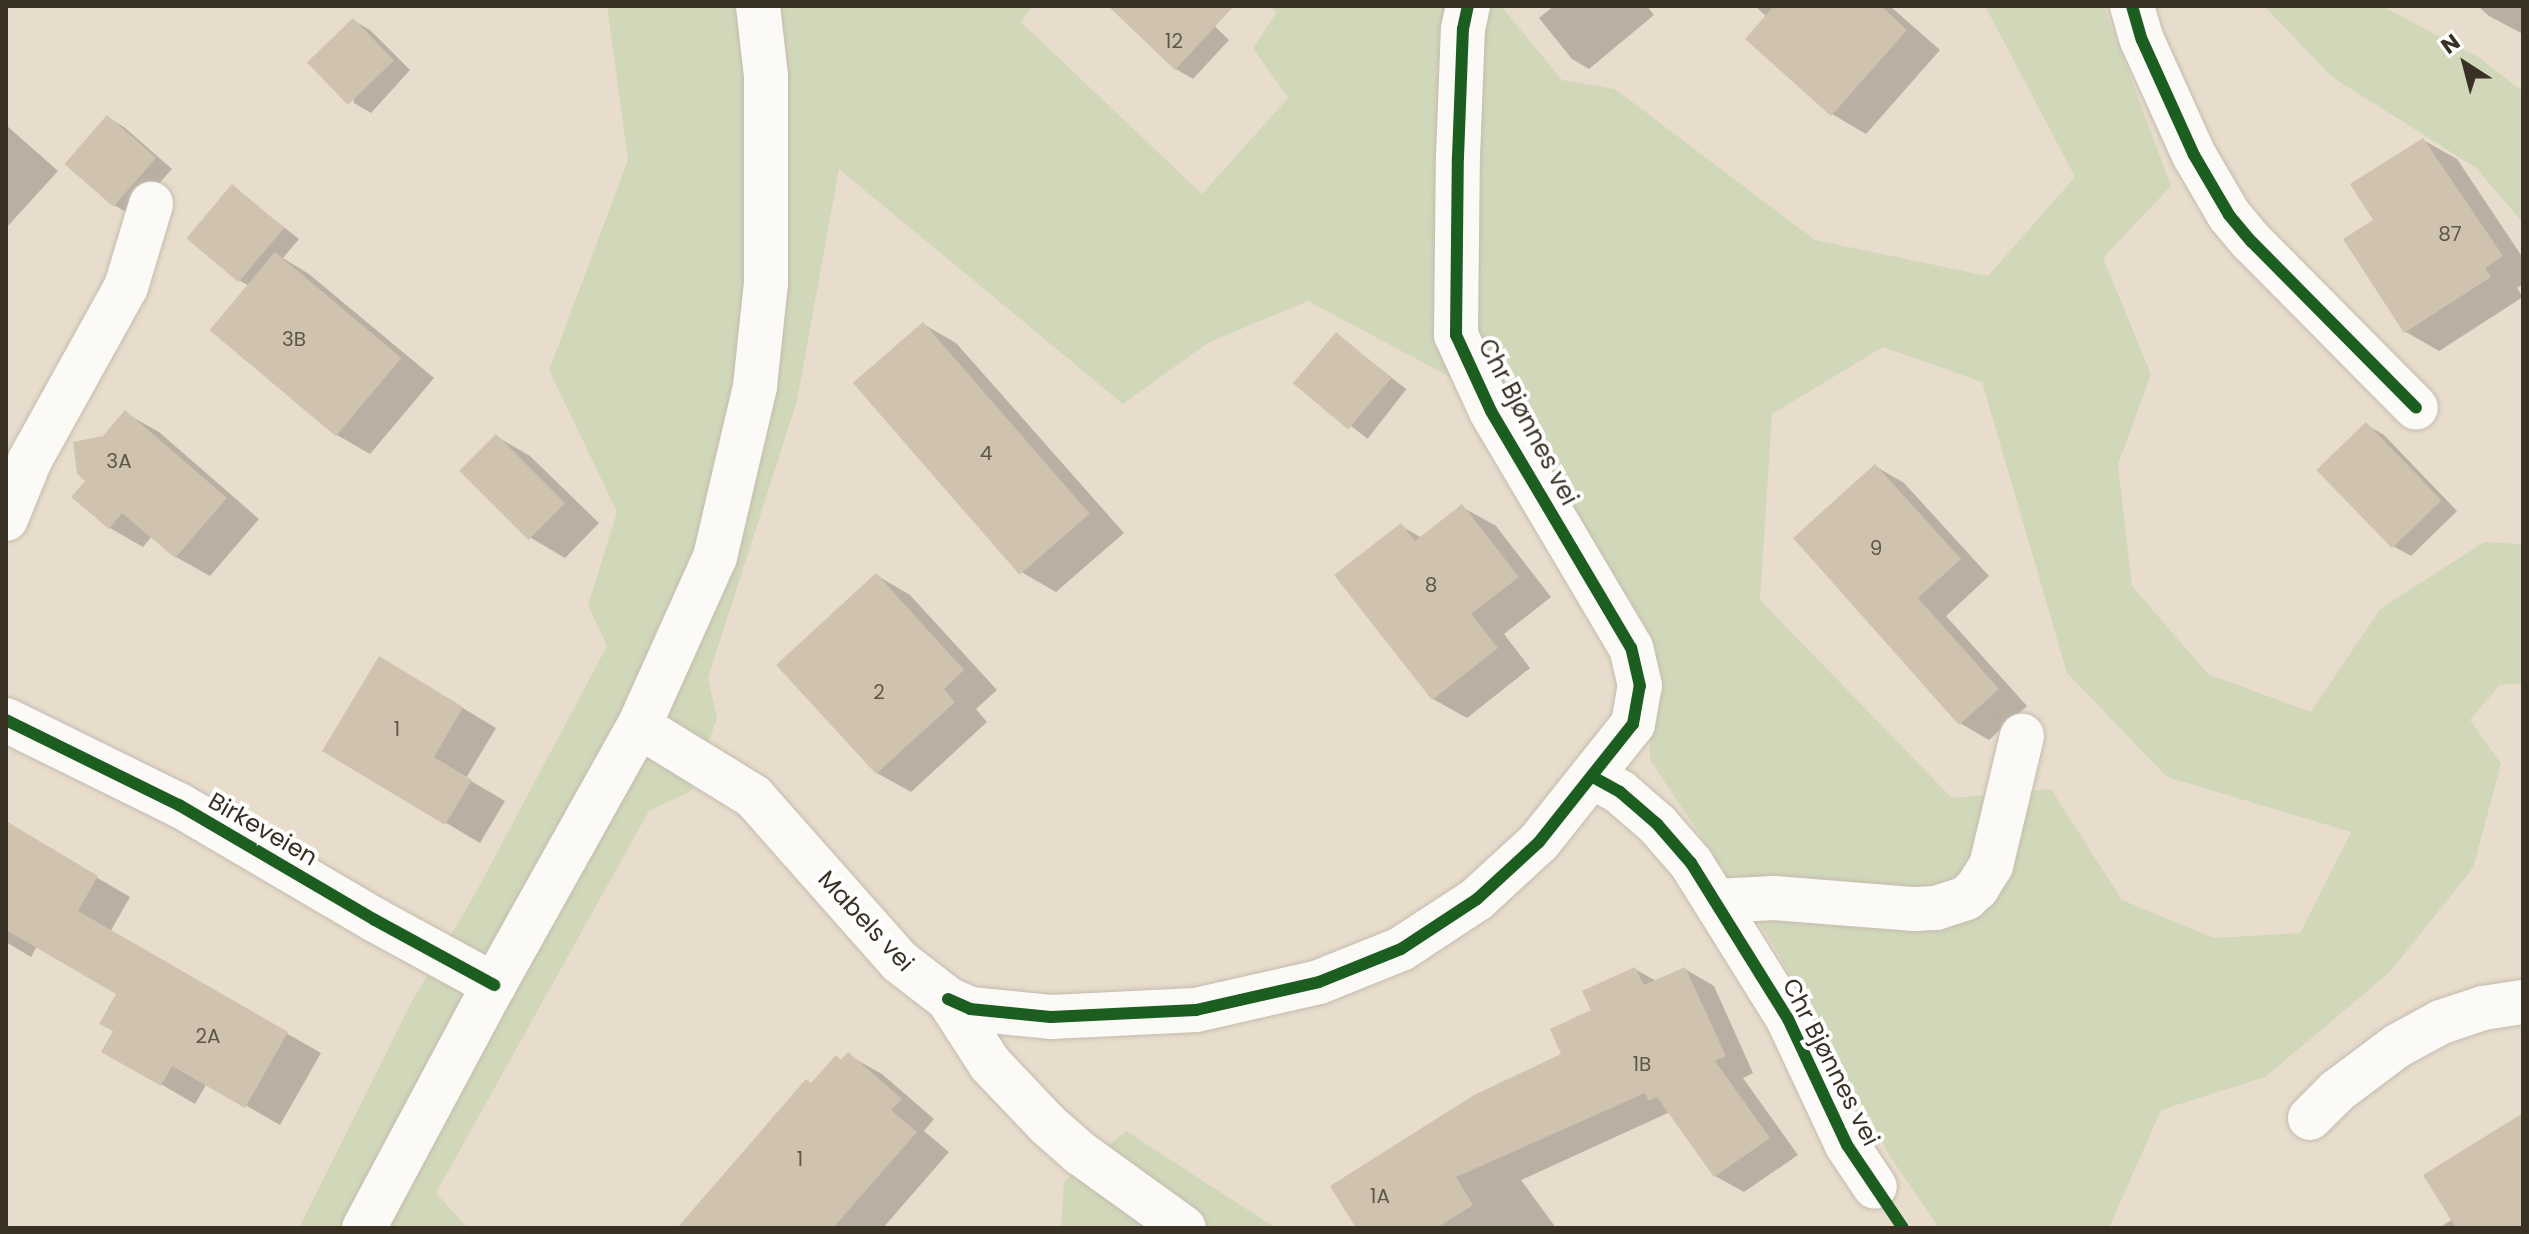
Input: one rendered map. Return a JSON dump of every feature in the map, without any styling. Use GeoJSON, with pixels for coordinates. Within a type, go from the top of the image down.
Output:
{"type":"FeatureCollection","features":[{"type":"Feature","properties":{"kind":"street"},"geometry":{"type":"LineString","coordinates":[[364,1228],[494,985],[639,726],[684,632],[715,557],[755,386],[766,283],[766,76],[758,6]]}},
{"type":"Feature","properties":{"kind":"street","name":"Chr Bjønnes vei"},"geometry":{"type":"LineString","coordinates":[[948,999],[970,1009],[1065,1017],[1196,1010],[1319,982],[1401,949],[1477,899],[1539,842],[1633,724],[1640,686],[1631,648],[1491,411],[1456,335],[1458,157],[1463,29],[1468,6]]}},
{"type":"Feature","properties":{"kind":"street"},"geometry":{"type":"LineString","coordinates":[[2132,6],[2142,40],[2194,155],[2229,215],[2262,253],[2416,408]]}},
{"type":"Feature","properties":{"kind":"street"},"geometry":{"type":"LineString","coordinates":[[6,519],[30,460],[126,287],[151,204]]}},
{"type":"Feature","properties":{"kind":"street","name":"Birkeveien"},"geometry":{"type":"LineString","coordinates":[[6,720],[179,805],[375,920],[494,985]]}},
{"type":"Feature","properties":{"kind":"street","name":"Mabels vei"},"geometry":{"type":"LineString","coordinates":[[639,726],[753,796],[900,962],[948,999],[990,1064],[1048,1125],[1080,1153],[1184,1228]]}},
{"type":"Feature","properties":{"kind":"street"},"geometry":{"type":"LineString","coordinates":[[1716,901],[1774,898],[1915,909],[1936,908],[1966,898],[1977,888],[1991,866],[2022,736]]}},
{"type":"Feature","properties":{"kind":"street","name":"Chr Bjønnes vei"},"geometry":{"type":"LineString","coordinates":[[1593,777],[1620,792],[1657,824],[1691,863],[1788,1019],[1847,1145],[1875,1187]]}},
{"type":"Feature","properties":{"kind":"street"},"geometry":{"type":"LineString","coordinates":[[2310,1118],[2337,1091],[2408,1040],[2441,1022],[2483,1008],[2523,1002]]}},
{"type":"Feature","properties":{"kind":"green space"},"geometry":{"type":"Polygon","coordinates":[[[607,6],[1032,6],[1021,22],[1202,194],[1288,98],[1253,48],[1276,13],[1271,6],[1501,6],[1562,80],[1615,89],[1815,240],[1988,276],[2075,177],[1985,6],[2104,6],[2171,186],[2103,258],[2151,374],[2118,465],[2132,586],[2208,674],[2311,712],[2380,609],[2484,542],[2523,544],[2523,683],[2500,685],[2470,720],[2501,764],[2473,868],[2389,973],[2265,1077],[2161,1110],[2109,1228],[1939,1228],[1891,1158],[1769,938],[1650,760],[1650,633],[1508,408],[1308,301],[1208,343],[1123,404],[839,169],[797,401],[708,678],[717,718],[691,791],[649,811],[436,1193],[468,1228],[299,1228],[412,1001],[476,892],[607,646],[588,605],[617,512],[549,370],[628,160],[607,6]],[[1883,347],[1772,414],[1760,600],[1952,798],[2051,789],[2122,900],[2214,938],[2300,933],[2351,832],[2167,777],[2067,673],[1982,382],[1883,347]]]}},
{"type":"Feature","properties":{"kind":"green space"},"geometry":{"type":"Polygon","coordinates":[[[2264,6],[2382,6],[2480,58],[2523,92],[2523,223],[2476,168],[2332,77],[2264,6]]]}},
{"type":"Feature","properties":{"kind":"green space"},"geometry":{"type":"Polygon","coordinates":[[[1126,1131],[1276,1228],[1061,1228],[1064,1182],[1126,1131]]]}},
{"type":"Feature","properties":{"kind":"building"},"geometry":{"type":"Polygon","coordinates":[[[1108,6],[1234,6],[1175,70],[1108,6]]]}},
{"type":"Feature","properties":{"kind":"building"},"geometry":{"type":"Polygon","coordinates":[[[1774,6],[1881,6],[1907,30],[1831,116],[1745,39],[1774,6]]]}},
{"type":"Feature","properties":{"kind":"building"},"geometry":{"type":"Polygon","coordinates":[[[353,18],[394,60],[348,105],[307,62],[353,18]]]}},
{"type":"Feature","properties":{"kind":"building"},"geometry":{"type":"Polygon","coordinates":[[[107,115],[156,158],[113,207],[64,164],[107,115]]]}},
{"type":"Feature","properties":{"kind":"building"},"geometry":{"type":"Polygon","coordinates":[[[2423,138],[2503,256],[2485,268],[2491,277],[2404,333],[2343,239],[2373,220],[2350,184],[2423,138]]]}},
{"type":"Feature","properties":{"kind":"building"},"geometry":{"type":"Polygon","coordinates":[[[232,184],[284,228],[238,282],[186,238],[232,184]]]}},
{"type":"Feature","properties":{"kind":"building"},"geometry":{"type":"Polygon","coordinates":[[[275,252],[401,358],[336,436],[209,330],[275,252]]]}},
{"type":"Feature","properties":{"kind":"building"},"geometry":{"type":"Polygon","coordinates":[[[923,322],[1090,514],[1019,575],[853,383],[923,322]]]}},
{"type":"Feature","properties":{"kind":"building"},"geometry":{"type":"Polygon","coordinates":[[[1336,332],[1391,378],[1348,430],[1293,383],[1336,332]]]}},
{"type":"Feature","properties":{"kind":"building"},"geometry":{"type":"Polygon","coordinates":[[[125,410],[227,498],[175,558],[122,513],[109,529],[71,497],[85,481],[77,474],[73,442],[103,436],[125,410]]]}},
{"type":"Feature","properties":{"kind":"building"},"geometry":{"type":"Polygon","coordinates":[[[2366,422],[2442,500],[2392,548],[2316,470],[2366,422]]]}},
{"type":"Feature","properties":{"kind":"building"},"geometry":{"type":"Polygon","coordinates":[[[496,434],[565,503],[529,540],[459,471],[496,434]]]}},
{"type":"Feature","properties":{"kind":"building"},"geometry":{"type":"Polygon","coordinates":[[[1875,464],[1961,559],[1918,598],[1999,689],[1959,725],[1793,538],[1875,464]]]}},
{"type":"Feature","properties":{"kind":"building"},"geometry":{"type":"Polygon","coordinates":[[[1462,504],[1519,577],[1471,614],[1498,648],[1432,700],[1334,575],[1401,523],[1415,541],[1462,504]]]}},
{"type":"Feature","properties":{"kind":"building"},"geometry":{"type":"Polygon","coordinates":[[[876,573],[964,670],[944,689],[955,702],[876,774],[776,665],[876,573]]]}},
{"type":"Feature","properties":{"kind":"building"},"geometry":{"type":"Polygon","coordinates":[[[379,656],[463,707],[434,757],[472,780],[445,825],[322,751],[379,656]]]}},
{"type":"Feature","properties":{"kind":"building"},"geometry":{"type":"Polygon","coordinates":[[[6,821],[98,876],[78,911],[288,1032],[245,1108],[172,1066],[161,1086],[101,1052],[113,1031],[99,1024],[116,994],[6,930],[6,821]]]}},
{"type":"Feature","properties":{"kind":"building"},"geometry":{"type":"Polygon","coordinates":[[[1635,967],[1644,985],[1685,967],[1726,1056],[1715,1061],[1770,1138],[1714,1177],[1657,1097],[1649,1101],[1645,1093],[1456,1177],[1473,1205],[1436,1228],[1356,1228],[1330,1186],[1474,1095],[1561,1054],[1550,1029],[1591,1010],[1582,991],[1635,967]]]}},
{"type":"Feature","properties":{"kind":"building"},"geometry":{"type":"Polygon","coordinates":[[[848,1052],[902,1099],[891,1110],[917,1132],[833,1228],[677,1228],[806,1079],[811,1083],[836,1055],[841,1060],[848,1052]]]}},
{"type":"Feature","properties":{"kind":"building"},"geometry":{"type":"Polygon","coordinates":[[[2523,1113],[2523,1228],[2456,1228],[2423,1175],[2523,1113]]]}},
{"type":"Feature","properties":{"kind":"cycle path"},"geometry":{"type":"LineString","coordinates":[[948,999],[970,1009],[1051,1017],[1196,1010],[1319,982],[1401,949],[1477,899],[1539,842],[1633,724],[1640,686],[1631,648],[1491,411],[1456,335],[1458,157],[1463,29],[1468,6]]}},
{"type":"Feature","properties":{"kind":"cycle path"},"geometry":{"type":"LineString","coordinates":[[2132,6],[2142,40],[2194,155],[2229,215],[2416,408]]}},
{"type":"Feature","properties":{"kind":"cycle path"},"geometry":{"type":"LineString","coordinates":[[6,720],[179,805],[375,920],[494,985]]}},
{"type":"Feature","properties":{"kind":"cycle path"},"geometry":{"type":"LineString","coordinates":[[1593,777],[1620,792],[1657,824],[1691,863],[1788,1019],[1847,1145],[1903,1228]]}}]}
